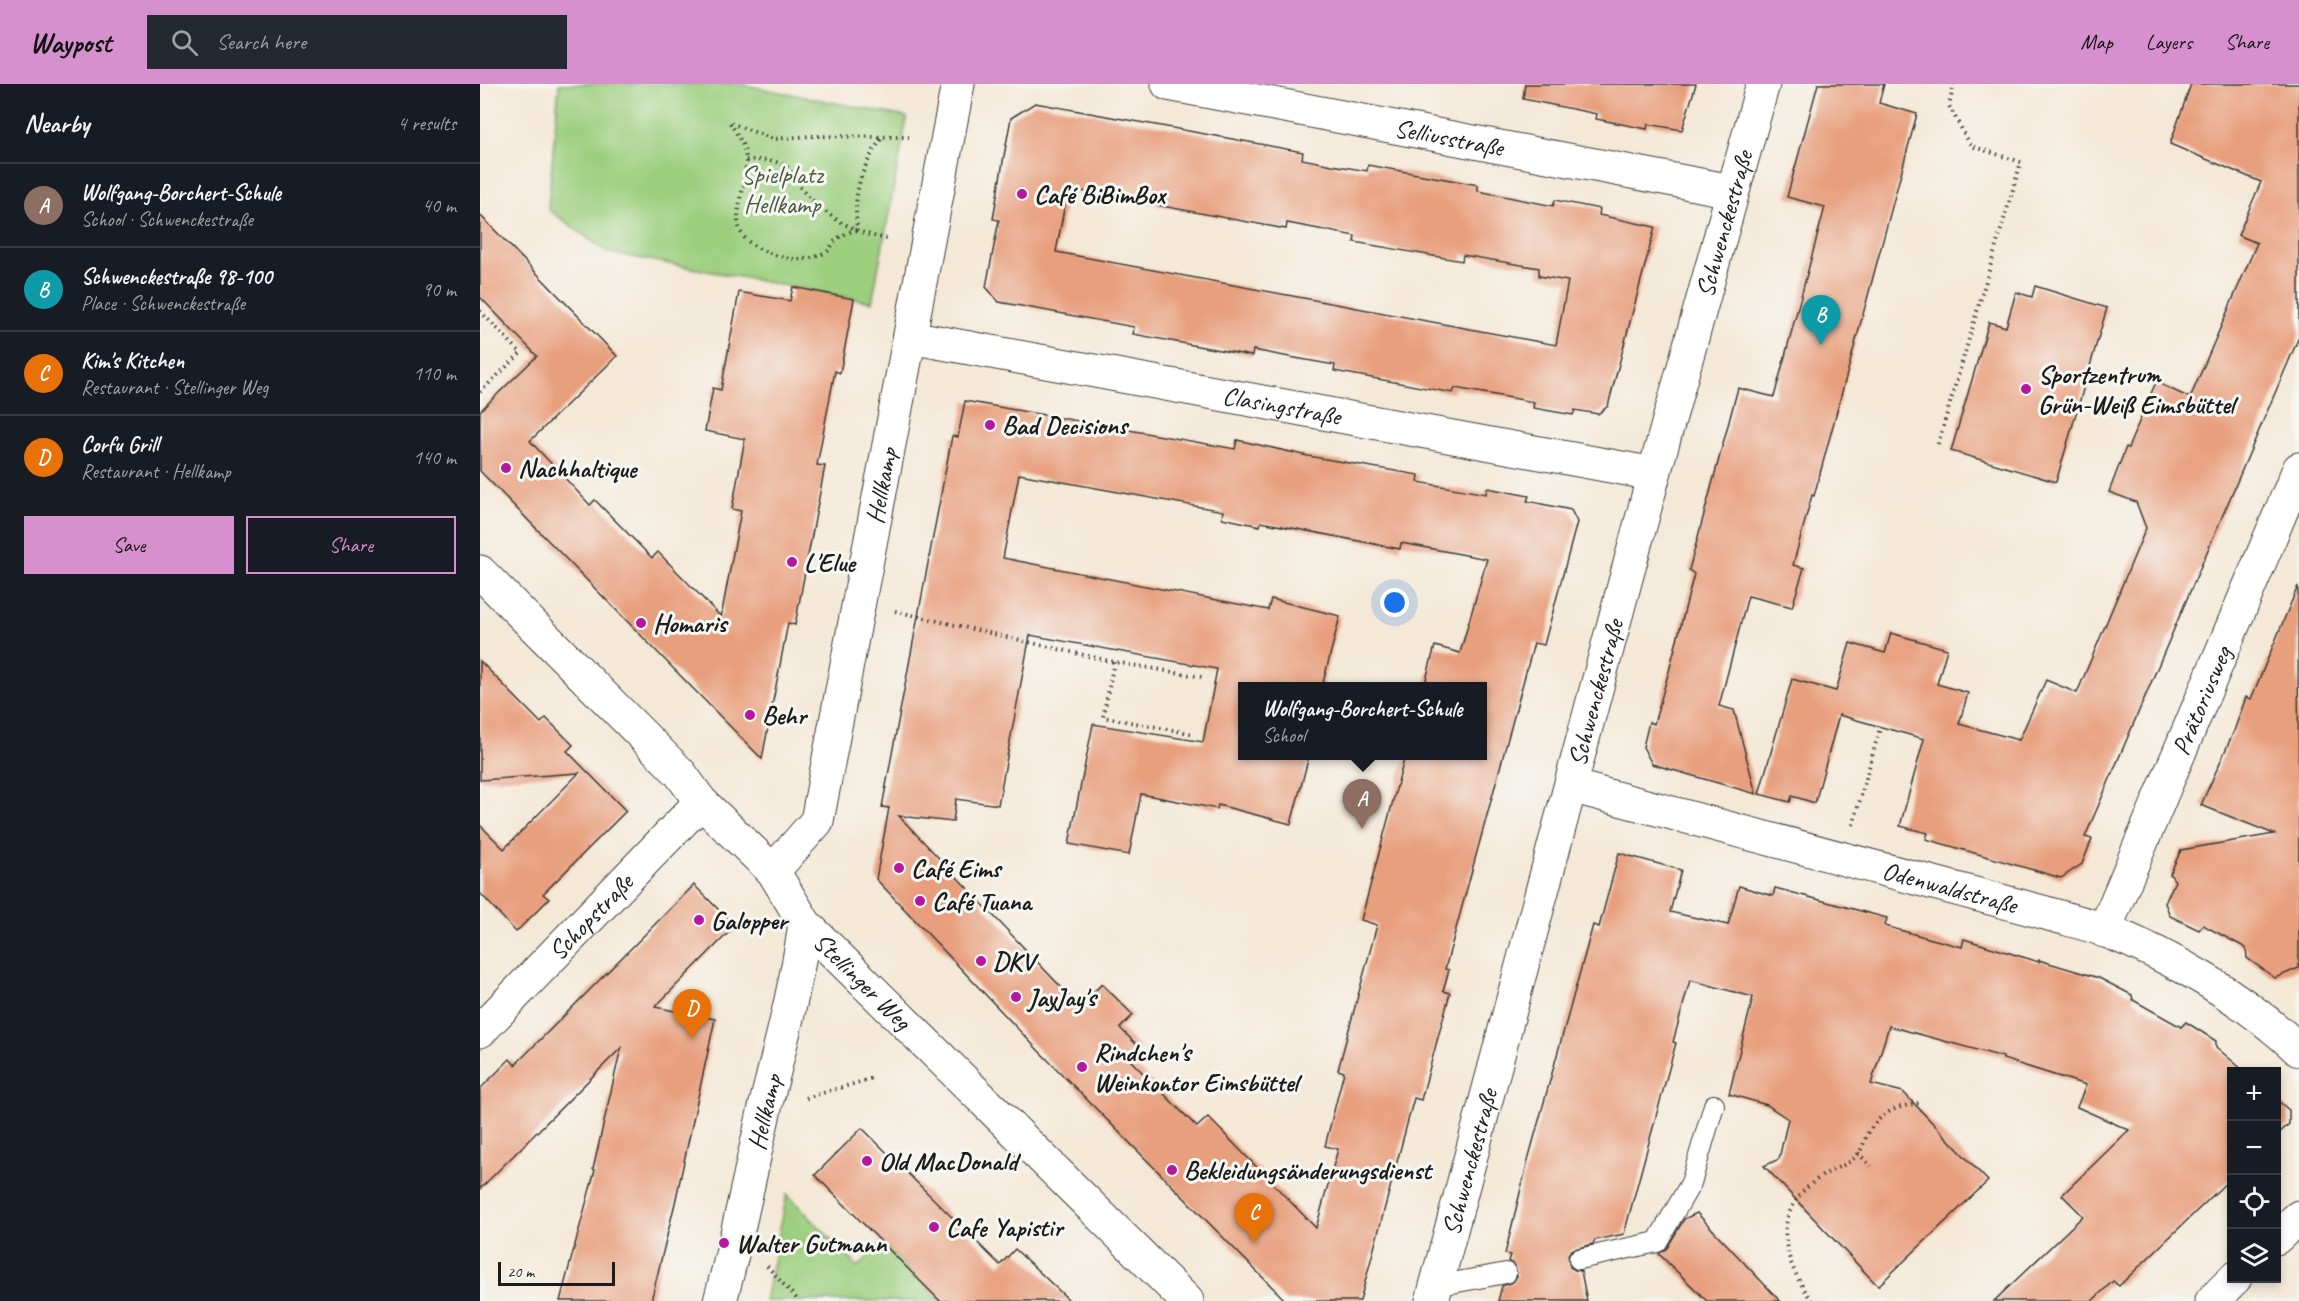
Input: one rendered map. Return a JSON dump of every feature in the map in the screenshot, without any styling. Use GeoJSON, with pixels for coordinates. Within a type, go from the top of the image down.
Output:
{"type":"FeatureCollection","features":[{"type":"Feature","properties":{"kind":"street","name":"Hellkamp"},"geometry":{"type":"LineString","coordinates":[[773,871],[817,821],[958,84]]}},
{"type":"Feature","properties":{"kind":"street","name":"Selliusstraße"},"geometry":{"type":"LineString","coordinates":[[1168,84],[1732,191]]}},
{"type":"Feature","properties":{"kind":"street","name":"Schwenckestraße"},"geometry":{"type":"LineString","coordinates":[[1434,1293],[1654,474],[1763,84]]}},
{"type":"Feature","properties":{"kind":"street","name":"Clasingstraße"},"geometry":{"type":"LineString","coordinates":[[910,337],[1654,474]]}},
{"type":"Feature","properties":{"kind":"street","name":"Prätoriusweg"},"geometry":{"type":"LineString","coordinates":[[2104,931],[2299,469]]}},
{"type":"Feature","properties":{"kind":"street","name":"Stellinger Weg"},"geometry":{"type":"LineString","coordinates":[[480,572],[680,773],[701,802],[773,871],[804,924],[1187,1301]]}},
{"type":"Feature","properties":{"kind":"street","name":"Odenwaldstraße"},"geometry":{"type":"LineString","coordinates":[[1571,786],[2046,913],[2104,931],[2169,960],[2231,996],[2299,1050]]}},
{"type":"Feature","properties":{"kind":"street","name":"Schopstraße"},"geometry":{"type":"LineString","coordinates":[[480,1031],[701,802]]}},
{"type":"Feature","properties":{"kind":"street","name":"Hellkamp"},"geometry":{"type":"LineString","coordinates":[[720,1301],[737,1240],[799,969],[804,924]]}},
{"type":"Feature","properties":{"kind":"street"},"geometry":{"type":"LineString","coordinates":[[2281,1234],[2299,1216]]}},
{"type":"Feature","properties":{"kind":"street"},"geometry":{"type":"LineString","coordinates":[[2212,1301],[2230,1283]]}},
{"type":"Feature","properties":{"kind":"lane"},"geometry":{"type":"LineString","coordinates":[[1579,1259],[1657,1242],[1690,1183],[1714,1105]]}},
{"type":"Feature","properties":{"kind":"lane"},"geometry":{"type":"LineString","coordinates":[[1434,1293],[1506,1273]]}},
{"type":"Feature","properties":{"kind":"path"},"geometry":{"type":"LineString","coordinates":[[1938,444],[2021,162],[1971,146],[1948,106],[1954,84]]}},
{"type":"Feature","properties":{"kind":"path"},"geometry":{"type":"LineString","coordinates":[[856,229],[837,239],[828,252],[805,261],[783,258],[762,251],[745,239],[738,228],[746,160],[741,141],[730,123],[773,139],[810,136],[909,137]]}},
{"type":"Feature","properties":{"kind":"path"},"geometry":{"type":"LineString","coordinates":[[856,229],[854,206],[858,183],[866,160],[883,136]]}},
{"type":"Feature","properties":{"kind":"path"},"geometry":{"type":"LineString","coordinates":[[746,160],[772,162],[787,167],[802,189],[823,211],[842,224],[889,239]]}},
{"type":"Feature","properties":{"kind":"path"},"geometry":{"type":"LineString","coordinates":[[480,311],[521,353],[480,392]]}},
{"type":"Feature","properties":{"kind":"path"},"geometry":{"type":"LineString","coordinates":[[892,610],[1114,662],[1202,677]]}},
{"type":"Feature","properties":{"kind":"path"},"geometry":{"type":"LineString","coordinates":[[1114,662],[1103,717],[1194,734]]}},
{"type":"Feature","properties":{"kind":"path"},"geometry":{"type":"LineString","coordinates":[[1851,836],[1880,728]]}},
{"type":"Feature","properties":{"kind":"path"},"geometry":{"type":"LineString","coordinates":[[799,1100],[873,1078]]}},
{"type":"Feature","properties":{"kind":"path"},"geometry":{"type":"LineString","coordinates":[[1812,1301],[1796,1278],[1787,1254],[1784,1231],[1792,1207],[1808,1186],[1824,1174],[1846,1164],[1858,1153],[1868,1133],[1881,1116],[1900,1106],[1921,1103]]}},
{"type":"Feature","properties":{"kind":"path"},"geometry":{"type":"LineString","coordinates":[[1858,1153],[1871,1166]]}},
{"type":"Feature","properties":{"kind":"path"},"geometry":{"type":"LineString","coordinates":[[766,1264],[798,1300]]}},
{"type":"Feature","properties":{"kind":"path"},"geometry":{"type":"LineString","coordinates":[[791,1301],[798,1300]]}},
{"type":"Feature","properties":{"kind":"green space","name":"Spielplatz Hellkamp"},"geometry":{"type":"Polygon","coordinates":[[[559,84],[740,84],[907,117],[872,302],[607,252],[548,209],[559,84]]]}},
{"type":"Feature","properties":{"kind":"green space"},"geometry":{"type":"Polygon","coordinates":[[[787,1194],[858,1267],[882,1243],[940,1301],[765,1301],[787,1194]]]}},
{"type":"Feature","properties":{"kind":"building"},"geometry":{"type":"Polygon","coordinates":[[[1525,84],[1696,84],[1682,130],[1648,124],[1647,129],[1596,119],[1597,114],[1523,99],[1525,84]]]}},
{"type":"Feature","properties":{"kind":"building"},"geometry":{"type":"Polygon","coordinates":[[[1818,84],[1884,84],[1879,103],[1917,114],[1814,496],[1812,495],[1793,565],[1804,568],[1792,607],[1748,596],[1719,706],[1734,710],[1756,794],[1652,764],[1643,747],[1649,722],[1654,724],[1669,671],[1694,574],[1689,570],[1738,388],[1774,397],[1825,207],[1787,197],[1818,84]]]}},
{"type":"Feature","properties":{"kind":"building"},"geometry":{"type":"Polygon","coordinates":[[[2191,84],[2299,84],[2299,337],[2085,837],[2092,839],[2082,864],[2061,878],[1926,839],[1928,833],[1900,826],[1924,739],[1839,715],[1815,803],[1792,796],[1790,802],[1759,794],[1792,679],[1836,691],[1850,643],[1885,653],[1891,633],[1947,649],[1937,684],[1968,693],[1959,724],[2019,740],[2046,680],[2077,693],[2146,528],[2136,502],[2109,492],[2126,447],[2128,448],[2156,382],[2190,398],[2257,243],[2238,235],[2261,182],[2170,144],[2191,84]]]}},
{"type":"Feature","properties":{"kind":"building"},"geometry":{"type":"Polygon","coordinates":[[[1035,103],[1303,152],[1302,159],[1332,165],[1367,171],[1368,165],[1478,185],[1478,191],[1553,206],[1555,200],[1600,209],[1599,215],[1655,227],[1608,406],[1598,414],[1575,410],[1573,415],[1533,408],[1534,402],[1455,388],[1453,393],[1334,371],[1335,365],[1253,350],[1252,356],[1133,334],[1134,327],[999,302],[986,287],[999,220],[993,219],[1011,118],[1035,103]],[[1076,190],[1075,195],[1067,193],[1056,252],[1556,345],[1568,281],[1539,276],[1539,268],[1463,255],[1462,261],[1354,242],[1355,236],[1287,223],[1286,229],[1076,190]]]}},
{"type":"Feature","properties":{"kind":"building"},"geometry":{"type":"Polygon","coordinates":[[[480,215],[617,356],[530,441],[590,505],[595,500],[652,558],[658,552],[721,617],[741,511],[732,509],[745,439],[705,431],[713,388],[721,390],[739,292],[790,301],[793,287],[854,299],[840,373],[835,371],[817,465],[825,466],[795,625],[788,623],[762,759],[480,471],[480,411],[537,356],[480,297],[480,215]]]}},
{"type":"Feature","properties":{"kind":"building","name":"Sportzentrum Grün-Weiß Eimsbüttel"},"geometry":{"type":"Polygon","coordinates":[[[2035,286],[2107,308],[2056,482],[1951,451],[1989,322],[2006,327],[2016,292],[2032,297],[2035,286]]]}},
{"type":"Feature","properties":{"kind":"building"},"geometry":{"type":"Polygon","coordinates":[[[965,401],[1235,449],[1237,440],[1308,456],[1419,475],[1418,482],[1486,494],[1487,488],[1529,496],[1527,501],[1571,510],[1577,522],[1544,645],[1534,643],[1445,969],[1449,970],[1443,991],[1450,993],[1421,1100],[1414,1098],[1360,1301],[1286,1301],[1036,1048],[876,879],[889,808],[882,807],[952,436],[958,437],[965,401]],[[1019,474],[1003,558],[1268,610],[1271,599],[1340,616],[1323,682],[1238,682],[1238,760],[1308,760],[1291,824],[1218,805],[1217,809],[1141,794],[1129,855],[1069,844],[1093,724],[1203,742],[1217,669],[1030,635],[998,805],[956,799],[953,822],[899,816],[1079,1006],[1102,984],[1133,1015],[1120,1028],[1140,1048],[1129,1059],[1197,1127],[1208,1117],[1316,1228],[1338,1149],[1325,1146],[1344,1072],[1338,1070],[1377,925],[1361,920],[1404,760],[1487,760],[1487,682],[1425,682],[1435,646],[1460,653],[1487,559],[1401,543],[1400,549],[1261,522],[1260,526],[1222,518],[1223,511],[1019,474]]]}},
{"type":"Feature","properties":{"kind":"building"},"geometry":{"type":"Polygon","coordinates":[[[2298,586],[2299,968],[2275,978],[2247,958],[2246,948],[2203,925],[2199,930],[2170,916],[2165,903],[2175,881],[2170,874],[2181,850],[2274,834],[2201,805],[2234,731],[2246,697],[2251,699],[2298,586]]]}},
{"type":"Feature","properties":{"kind":"building"},"geometry":{"type":"Polygon","coordinates":[[[480,661],[541,723],[546,718],[573,745],[567,751],[626,811],[543,894],[549,899],[516,932],[480,893],[480,825],[504,849],[579,773],[480,780],[480,661]]]}},
{"type":"Feature","properties":{"kind":"building"},"geometry":{"type":"Polygon","coordinates":[[[1619,853],[1681,870],[1670,912],[1728,925],[1739,886],[1773,896],[1775,888],[1887,918],[1885,926],[1928,938],[1962,947],[1964,939],[2099,978],[2132,995],[2133,1000],[2181,1027],[2186,1022],[2216,1041],[2216,1047],[2239,1067],[2227,1067],[2227,1182],[2119,1286],[2113,1281],[2092,1301],[1994,1301],[2083,1216],[2062,1195],[2129,1130],[2077,1107],[2086,1085],[2003,1059],[2003,1057],[1889,1026],[1871,1084],[1903,1092],[1988,1181],[1878,1286],[1764,1166],[1779,1159],[1788,1119],[1767,1105],[1729,1094],[1753,997],[1690,980],[1673,1042],[1676,1043],[1624,1234],[1595,1240],[1593,1244],[1571,1250],[1568,1255],[1570,1267],[1581,1271],[1587,1301],[1498,1301],[1502,1286],[1513,1282],[1517,1276],[1515,1266],[1508,1261],[1510,1255],[1505,1254],[1528,1160],[1593,925],[1599,927],[1619,853]]]}},
{"type":"Feature","properties":{"kind":"building"},"geometry":{"type":"Polygon","coordinates":[[[694,885],[735,926],[655,1007],[715,1019],[651,1301],[560,1301],[595,1170],[593,1169],[621,1048],[480,1189],[480,1089],[510,1059],[515,1065],[694,885]]]}},
{"type":"Feature","properties":{"kind":"building"},"geometry":{"type":"Polygon","coordinates":[[[2281,1103],[2289,1110],[2289,1124],[2281,1131],[2281,1103]]]}},
{"type":"Feature","properties":{"kind":"building"},"geometry":{"type":"Polygon","coordinates":[[[862,1128],[1000,1265],[1015,1249],[1070,1301],[940,1301],[815,1175],[862,1128]]]}},
{"type":"Feature","properties":{"kind":"building"},"geometry":{"type":"Polygon","coordinates":[[[1697,1213],[1780,1301],[1707,1301],[1659,1254],[1667,1248],[1684,1219],[1697,1213]]]}},
{"type":"Feature","properties":{"kind":"place","name":"Café BiBimBox"},"geometry":{"type":"Point","coordinates":[1022,194]}},
{"type":"Feature","properties":{"kind":"place","name":"Schwenckestraße 98-100"},"geometry":{"type":"Point","coordinates":[1821,345]}},
{"type":"Feature","properties":{"kind":"place","name":"Sportzentrum Grün-Weiß Eimsbüttel"},"geometry":{"type":"Point","coordinates":[2026,389]}},
{"type":"Feature","properties":{"kind":"place","name":"Bad Decisions"},"geometry":{"type":"Point","coordinates":[990,425]}},
{"type":"Feature","properties":{"kind":"place","name":"Nachhaltique"},"geometry":{"type":"Point","coordinates":[506,468]}},
{"type":"Feature","properties":{"kind":"place","name":"L'Elue"},"geometry":{"type":"Point","coordinates":[792,562]}},
{"type":"Feature","properties":{"kind":"place","name":"Homaris"},"geometry":{"type":"Point","coordinates":[641,623]}},
{"type":"Feature","properties":{"kind":"place","name":"Behr"},"geometry":{"type":"Point","coordinates":[750,715]}},
{"type":"Feature","properties":{"kind":"place","name":"Wolfgang-Borchert-Schule"},"geometry":{"type":"Point","coordinates":[1362,829]}},
{"type":"Feature","properties":{"kind":"place","name":"Café Eims"},"geometry":{"type":"Point","coordinates":[899,868]}},
{"type":"Feature","properties":{"kind":"place","name":"Café Tuana"},"geometry":{"type":"Point","coordinates":[920,901]}},
{"type":"Feature","properties":{"kind":"place","name":"Galopper"},"geometry":{"type":"Point","coordinates":[699,920]}},
{"type":"Feature","properties":{"kind":"place","name":"DKV"},"geometry":{"type":"Point","coordinates":[981,961]}},
{"type":"Feature","properties":{"kind":"place","name":"JayJay's"},"geometry":{"type":"Point","coordinates":[1016,997]}},
{"type":"Feature","properties":{"kind":"place","name":"Corfu Grill"},"geometry":{"type":"Point","coordinates":[692,1039]}},
{"type":"Feature","properties":{"kind":"place","name":"Rindchen's Weinkontor Eimsbüttel"},"geometry":{"type":"Point","coordinates":[1082,1067]}},
{"type":"Feature","properties":{"kind":"place","name":"Old MacDonald"},"geometry":{"type":"Point","coordinates":[867,1161]}},
{"type":"Feature","properties":{"kind":"place","name":"Bekleidungsänderungsdienst"},"geometry":{"type":"Point","coordinates":[1172,1170]}},
{"type":"Feature","properties":{"kind":"place","name":"Cafe Yapistir"},"geometry":{"type":"Point","coordinates":[934,1227]}},
{"type":"Feature","properties":{"kind":"place","name":"Walter Gutmann"},"geometry":{"type":"Point","coordinates":[724,1243]}},
{"type":"Feature","properties":{"kind":"place","name":"Kim's Kitchen"},"geometry":{"type":"Point","coordinates":[1254,1243]}}]}
